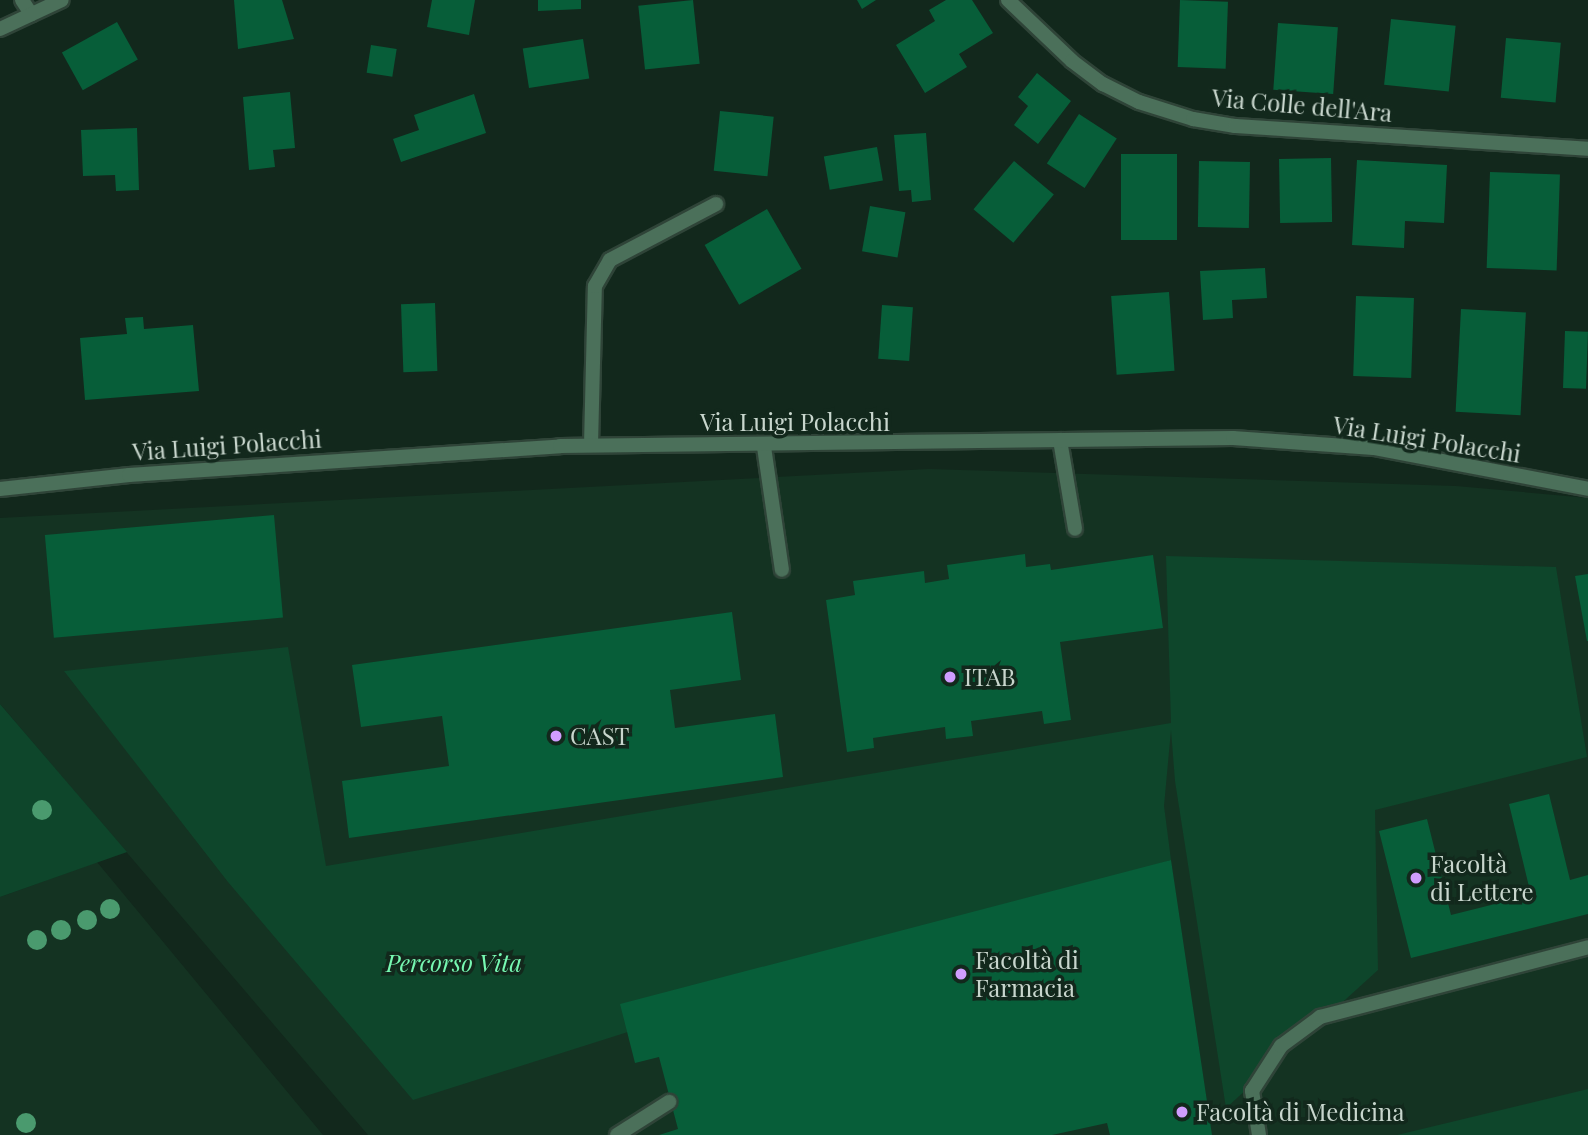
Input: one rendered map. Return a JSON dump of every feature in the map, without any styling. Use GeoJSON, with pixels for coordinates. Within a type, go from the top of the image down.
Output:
{"type":"FeatureCollection","features":[{"type":"Feature","properties":{"kind":"street"},"geometry":{"type":"LineString","coordinates":[[22,0],[31,14]]}},
{"type":"Feature","properties":{"kind":"street"},"geometry":{"type":"LineString","coordinates":[[0,29],[62,0]]}},
{"type":"Feature","properties":{"kind":"street","name":"Via Colle dell'Ara"},"geometry":{"type":"LineString","coordinates":[[1008,0],[1072,61],[1103,84],[1139,102],[1193,119],[1235,126],[1588,149]]}},
{"type":"Feature","properties":{"kind":"street"},"geometry":{"type":"LineString","coordinates":[[591,445],[595,286],[610,260],[716,204]]}},
{"type":"Feature","properties":{"kind":"street","name":"Via Luigi Polacchi"},"geometry":{"type":"LineString","coordinates":[[0,489],[335,459],[591,445],[764,447],[1233,438],[1374,448],[1588,489]]}},
{"type":"Feature","properties":{"kind":"street"},"geometry":{"type":"LineString","coordinates":[[1060,440],[1075,529]]}},
{"type":"Feature","properties":{"kind":"street"},"geometry":{"type":"LineString","coordinates":[[764,447],[782,570]]}},
{"type":"Feature","properties":{"kind":"street"},"geometry":{"type":"LineString","coordinates":[[1259,1135],[1252,1091],[1281,1046],[1320,1017],[1588,947]]}},
{"type":"Feature","properties":{"kind":"street"},"geometry":{"type":"LineString","coordinates":[[617,1135],[669,1102]]}},
{"type":"Feature","properties":{"kind":"shaded area"},"geometry":{"type":"Polygon","coordinates":[[[929,469],[1456,486],[1588,498],[1588,1135],[368,1135],[0,704],[0,518],[929,469]]]}},
{"type":"Feature","properties":{"kind":"shaded area"},"geometry":{"type":"Polygon","coordinates":[[[97,862],[323,1135],[0,1135],[0,897],[97,862]]]}},
{"type":"Feature","properties":{"kind":"green space","name":"Percorso Vita"},"geometry":{"type":"Polygon","coordinates":[[[1166,556],[1556,567],[1587,757],[1375,810],[1378,970],[1226,1108],[1175,781],[1171,730],[1164,806],[1171,860],[413,1100],[228,882],[64,671],[288,647],[326,866],[1171,723],[1166,556]]]}},
{"type":"Feature","properties":{"kind":"green space"},"geometry":{"type":"Polygon","coordinates":[[[0,704],[127,852],[0,897],[0,704]]]}},
{"type":"Feature","properties":{"kind":"green space"},"geometry":{"type":"Polygon","coordinates":[[[1588,1089],[1588,1135],[1397,1135],[1588,1089]]]}},
{"type":"Feature","properties":{"kind":"building"},"geometry":{"type":"Polygon","coordinates":[[[234,0],[282,0],[294,39],[238,49],[234,0]]]}},
{"type":"Feature","properties":{"kind":"building"},"geometry":{"type":"Polygon","coordinates":[[[432,0],[475,0],[469,35],[427,27],[432,0]]]}},
{"type":"Feature","properties":{"kind":"building"},"geometry":{"type":"Polygon","coordinates":[[[538,0],[581,0],[581,9],[538,11],[538,0]]]}},
{"type":"Feature","properties":{"kind":"building"},"geometry":{"type":"Polygon","coordinates":[[[693,0],[700,64],[645,69],[638,6],[693,0]]]}},
{"type":"Feature","properties":{"kind":"building"},"geometry":{"type":"Polygon","coordinates":[[[857,0],[876,0],[862,9],[857,0]]]}},
{"type":"Feature","properties":{"kind":"building"},"geometry":{"type":"Polygon","coordinates":[[[946,0],[972,0],[993,33],[959,54],[967,67],[925,93],[896,45],[935,21],[929,10],[946,0]]]}},
{"type":"Feature","properties":{"kind":"building"},"geometry":{"type":"Polygon","coordinates":[[[1180,0],[1228,2],[1226,69],[1178,67],[1180,0]]]}},
{"type":"Feature","properties":{"kind":"building"},"geometry":{"type":"Polygon","coordinates":[[[1391,19],[1456,26],[1449,91],[1384,85],[1391,19]]]}},
{"type":"Feature","properties":{"kind":"building"},"geometry":{"type":"Polygon","coordinates":[[[117,22],[138,60],[83,90],[62,53],[117,22]]]}},
{"type":"Feature","properties":{"kind":"building"},"geometry":{"type":"Polygon","coordinates":[[[1278,23],[1338,27],[1333,94],[1273,90],[1278,23]]]}},
{"type":"Feature","properties":{"kind":"building"},"geometry":{"type":"Polygon","coordinates":[[[1506,38],[1561,43],[1556,103],[1501,98],[1506,38]]]}},
{"type":"Feature","properties":{"kind":"building"},"geometry":{"type":"Polygon","coordinates":[[[583,39],[589,79],[529,88],[523,49],[583,39]]]}},
{"type":"Feature","properties":{"kind":"building"},"geometry":{"type":"Polygon","coordinates":[[[371,45],[397,49],[392,77],[367,73],[371,45]]]}},
{"type":"Feature","properties":{"kind":"building"},"geometry":{"type":"Polygon","coordinates":[[[1037,73],[1071,101],[1038,144],[1014,125],[1028,106],[1018,97],[1037,73]]]}},
{"type":"Feature","properties":{"kind":"building"},"geometry":{"type":"Polygon","coordinates":[[[290,92],[295,148],[273,150],[275,167],[249,170],[243,97],[290,92]]]}},
{"type":"Feature","properties":{"kind":"building"},"geometry":{"type":"Polygon","coordinates":[[[474,94],[486,133],[401,162],[393,139],[419,130],[414,115],[474,94]]]}},
{"type":"Feature","properties":{"kind":"building"},"geometry":{"type":"Polygon","coordinates":[[[720,111],[774,117],[767,176],[714,171],[720,111]]]}},
{"type":"Feature","properties":{"kind":"building"},"geometry":{"type":"Polygon","coordinates":[[[1079,114],[1117,139],[1085,188],[1047,163],[1079,114]]]}},
{"type":"Feature","properties":{"kind":"building"},"geometry":{"type":"Polygon","coordinates":[[[137,128],[139,190],[116,191],[115,175],[83,176],[81,130],[137,128]]]}},
{"type":"Feature","properties":{"kind":"building"},"geometry":{"type":"Polygon","coordinates":[[[926,133],[931,200],[912,202],[911,190],[899,191],[894,135],[926,133]]]}},
{"type":"Feature","properties":{"kind":"building"},"geometry":{"type":"Polygon","coordinates":[[[877,147],[883,180],[830,190],[824,156],[877,147]]]}},
{"type":"Feature","properties":{"kind":"building"},"geometry":{"type":"Polygon","coordinates":[[[1121,154],[1177,154],[1177,240],[1121,240],[1121,154]]]}},
{"type":"Feature","properties":{"kind":"building"},"geometry":{"type":"Polygon","coordinates":[[[1331,158],[1332,222],[1280,223],[1279,159],[1331,158]]]}},
{"type":"Feature","properties":{"kind":"building"},"geometry":{"type":"Polygon","coordinates":[[[1357,160],[1447,165],[1444,223],[1405,221],[1404,248],[1352,245],[1357,160]]]}},
{"type":"Feature","properties":{"kind":"building"},"geometry":{"type":"Polygon","coordinates":[[[1014,161],[1054,194],[1013,243],[974,209],[1014,161]]]}},
{"type":"Feature","properties":{"kind":"building"},"geometry":{"type":"Polygon","coordinates":[[[1199,161],[1250,162],[1249,228],[1198,227],[1199,161]]]}},
{"type":"Feature","properties":{"kind":"building"},"geometry":{"type":"Polygon","coordinates":[[[1490,172],[1560,174],[1557,270],[1487,268],[1490,172]]]}},
{"type":"Feature","properties":{"kind":"building"},"geometry":{"type":"Polygon","coordinates":[[[870,206],[905,212],[897,258],[862,251],[870,206]]]}},
{"type":"Feature","properties":{"kind":"building"},"geometry":{"type":"Polygon","coordinates":[[[767,209],[802,269],[739,305],[705,245],[767,209]]]}},
{"type":"Feature","properties":{"kind":"building"},"geometry":{"type":"Polygon","coordinates":[[[1265,268],[1267,298],[1232,300],[1233,318],[1203,320],[1200,271],[1265,268]]]}},
{"type":"Feature","properties":{"kind":"building"},"geometry":{"type":"Polygon","coordinates":[[[1169,292],[1175,371],[1117,375],[1111,296],[1169,292]]]}},
{"type":"Feature","properties":{"kind":"building"},"geometry":{"type":"Polygon","coordinates":[[[1356,296],[1414,298],[1411,378],[1353,376],[1356,296]]]}},
{"type":"Feature","properties":{"kind":"building"},"geometry":{"type":"Polygon","coordinates":[[[435,303],[437,371],[403,372],[401,304],[435,303]]]}},
{"type":"Feature","properties":{"kind":"building"},"geometry":{"type":"Polygon","coordinates":[[[882,305],[913,307],[909,361],[878,359],[882,305]]]}},
{"type":"Feature","properties":{"kind":"building"},"geometry":{"type":"Polygon","coordinates":[[[1461,309],[1526,312],[1521,415],[1456,412],[1461,309]]]}},
{"type":"Feature","properties":{"kind":"building"},"geometry":{"type":"Polygon","coordinates":[[[143,317],[144,329],[193,325],[199,391],[85,400],[80,338],[127,334],[125,318],[143,317]]]}},
{"type":"Feature","properties":{"kind":"building"},"geometry":{"type":"Polygon","coordinates":[[[1565,331],[1588,332],[1586,389],[1563,388],[1565,331]]]}},
{"type":"Feature","properties":{"kind":"building"},"geometry":{"type":"Polygon","coordinates":[[[274,515],[283,618],[54,638],[45,535],[274,515]]]}},
{"type":"Feature","properties":{"kind":"building","name":"ITAB"},"geometry":{"type":"Polygon","coordinates":[[[1025,554],[1026,567],[1050,564],[1051,570],[1153,555],[1163,628],[1060,642],[1071,720],[1044,724],[1042,711],[971,721],[973,736],[946,739],[945,727],[873,738],[874,748],[847,752],[826,600],[855,595],[853,581],[924,571],[925,583],[949,579],[947,565],[1025,554]]]}},
{"type":"Feature","properties":{"kind":"building"},"geometry":{"type":"Polygon","coordinates":[[[1588,574],[1588,641],[1587,641],[1575,576],[1588,574]]]}},
{"type":"Feature","properties":{"kind":"building"},"geometry":{"type":"Polygon","coordinates":[[[732,612],[741,680],[670,690],[675,728],[775,714],[783,777],[349,838],[342,781],[449,766],[442,716],[361,727],[352,665],[732,612]]]}},
{"type":"Feature","properties":{"kind":"building","name":"Facoltà di Lettere"},"geometry":{"type":"Polygon","coordinates":[[[1549,794],[1570,880],[1588,875],[1588,914],[1411,958],[1379,831],[1427,819],[1451,915],[1531,895],[1509,804],[1549,794]]]}},
{"type":"Feature","properties":{"kind":"building","name":"Facoltà di Farmacia"},"geometry":{"type":"Polygon","coordinates":[[[1171,860],[1212,1135],[1110,1135],[1107,1123],[1052,1135],[659,1135],[678,1129],[659,1057],[635,1063],[620,1004],[1171,860]]]}},
{"type":"Feature","properties":{"kind":"place","name":"ITAB"},"geometry":{"type":"Point","coordinates":[950,677]}},
{"type":"Feature","properties":{"kind":"place","name":"CAST"},"geometry":{"type":"Point","coordinates":[556,736]}},
{"type":"Feature","properties":{"kind":"place","name":"Facoltà di Lettere"},"geometry":{"type":"Point","coordinates":[1416,878]}},
{"type":"Feature","properties":{"kind":"place","name":"Facoltà di Farmacia"},"geometry":{"type":"Point","coordinates":[961,974]}},
{"type":"Feature","properties":{"kind":"place","name":"Facoltà di Medicina"},"geometry":{"type":"Point","coordinates":[1182,1112]}}]}
